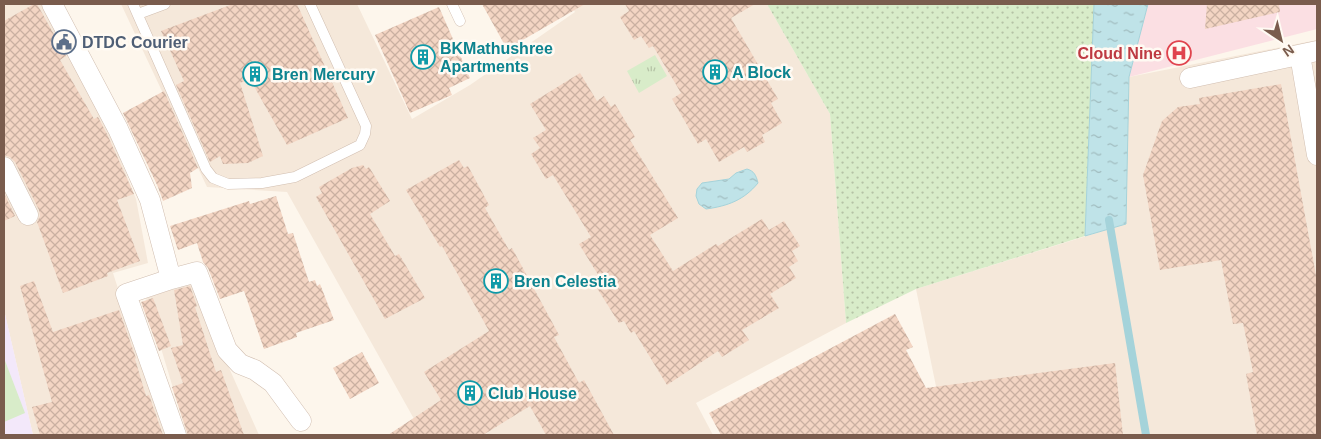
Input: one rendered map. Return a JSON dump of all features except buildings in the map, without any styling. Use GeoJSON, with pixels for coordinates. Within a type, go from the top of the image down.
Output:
{"type":"FeatureCollection","features":[{"type":"Feature","properties":{"kind":"street"},"geometry":{"type":"LineString","coordinates":[[52,4],[118,129],[150,200],[171,279]]}},
{"type":"Feature","properties":{"kind":"street"},"geometry":{"type":"LineString","coordinates":[[1190,78],[1308,53],[1317,155]]}},
{"type":"Feature","properties":{"kind":"street"},"geometry":{"type":"LineString","coordinates":[[4,167],[28,215]]}},
{"type":"Feature","properties":{"kind":"street"},"geometry":{"type":"LineString","coordinates":[[176,435],[126,294],[197,272],[227,350],[240,364],[255,370],[273,383],[301,421]]}},
{"type":"Feature","properties":{"kind":"lane"},"geometry":{"type":"LineString","coordinates":[[133,4],[206,169],[213,178],[228,184],[262,183],[295,177],[360,145],[366,126],[310,4]]}},
{"type":"Feature","properties":{"kind":"lane"},"geometry":{"type":"LineString","coordinates":[[138,14],[165,4]]}},
{"type":"Feature","properties":{"kind":"lane"},"geometry":{"type":"LineString","coordinates":[[452,4],[460,21]]}},
{"type":"Feature","properties":{"kind":"shaded area"},"geometry":{"type":"Polygon","coordinates":[[[11,4],[41,4],[112,138],[136,199],[148,263],[113,273],[165,435],[33,435],[4,310],[4,6],[11,4]]]}},
{"type":"Feature","properties":{"kind":"shaded area"},"geometry":{"type":"Polygon","coordinates":[[[121,4],[357,4],[412,119],[470,85],[575,12],[570,4],[767,4],[830,114],[846,323],[696,403],[713,435],[423,435],[287,192],[207,187],[121,4]]]}},
{"type":"Feature","properties":{"kind":"shaded area","name":"Cloud Nine"},"geometry":{"type":"Polygon","coordinates":[[[1148,4],[1317,4],[1317,29],[1129,77],[1148,4]]]}},
{"type":"Feature","properties":{"kind":"shaded area"},"geometry":{"type":"Polygon","coordinates":[[[1317,40],[1317,435],[946,435],[916,289],[1125,224],[1129,77],[1317,40]]]}},
{"type":"Feature","properties":{"kind":"shaded area"},"geometry":{"type":"Polygon","coordinates":[[[191,283],[259,435],[187,435],[146,298],[191,283]]]}},
{"type":"Feature","properties":{"kind":"shaded area"},"geometry":{"type":"Polygon","coordinates":[[[4,310],[33,435],[4,435],[4,310]]]}},
{"type":"Feature","properties":{"kind":"green space"},"geometry":{"type":"Polygon","coordinates":[[[767,4],[1094,4],[1085,236],[916,289],[846,323],[830,114],[767,4]]]}},
{"type":"Feature","properties":{"kind":"green space"},"geometry":{"type":"Polygon","coordinates":[[[655,55],[667,76],[639,93],[627,71],[655,55]]]}},
{"type":"Feature","properties":{"kind":"green space"},"geometry":{"type":"Polygon","coordinates":[[[4,358],[25,413],[4,422],[4,358]]]}},
{"type":"Feature","properties":{"kind":"water"},"geometry":{"type":"Polygon","coordinates":[[[1094,4],[1148,4],[1129,77],[1126,224],[1085,236],[1094,4]]]}},
{"type":"Feature","properties":{"kind":"water"},"geometry":{"type":"Polygon","coordinates":[[[747,169],[754,174],[758,183],[747,194],[728,204],[714,208],[706,209],[699,204],[696,196],[697,189],[702,183],[729,179],[736,173],[747,169]]]}},
{"type":"Feature","properties":{"kind":"waterway"},"geometry":{"type":"LineString","coordinates":[[1109,220],[1146,435]]}},
{"type":"Feature","properties":{"kind":"place","name":"DTDC Courier"},"geometry":{"type":"Point","coordinates":[64,42]}},
{"type":"Feature","properties":{"kind":"place","name":"Cloud Nine"},"geometry":{"type":"Point","coordinates":[1179,53]}},
{"type":"Feature","properties":{"kind":"place","name":"BKMathushree Apartments"},"geometry":{"type":"Point","coordinates":[423,57]}},
{"type":"Feature","properties":{"kind":"place","name":"A Block"},"geometry":{"type":"Point","coordinates":[715,72]}},
{"type":"Feature","properties":{"kind":"place","name":"Bren Mercury"},"geometry":{"type":"Point","coordinates":[255,74]}},
{"type":"Feature","properties":{"kind":"place","name":"Bren Celestia"},"geometry":{"type":"Point","coordinates":[496,281]}},
{"type":"Feature","properties":{"kind":"place","name":"Club House"},"geometry":{"type":"Point","coordinates":[470,393]}}]}
